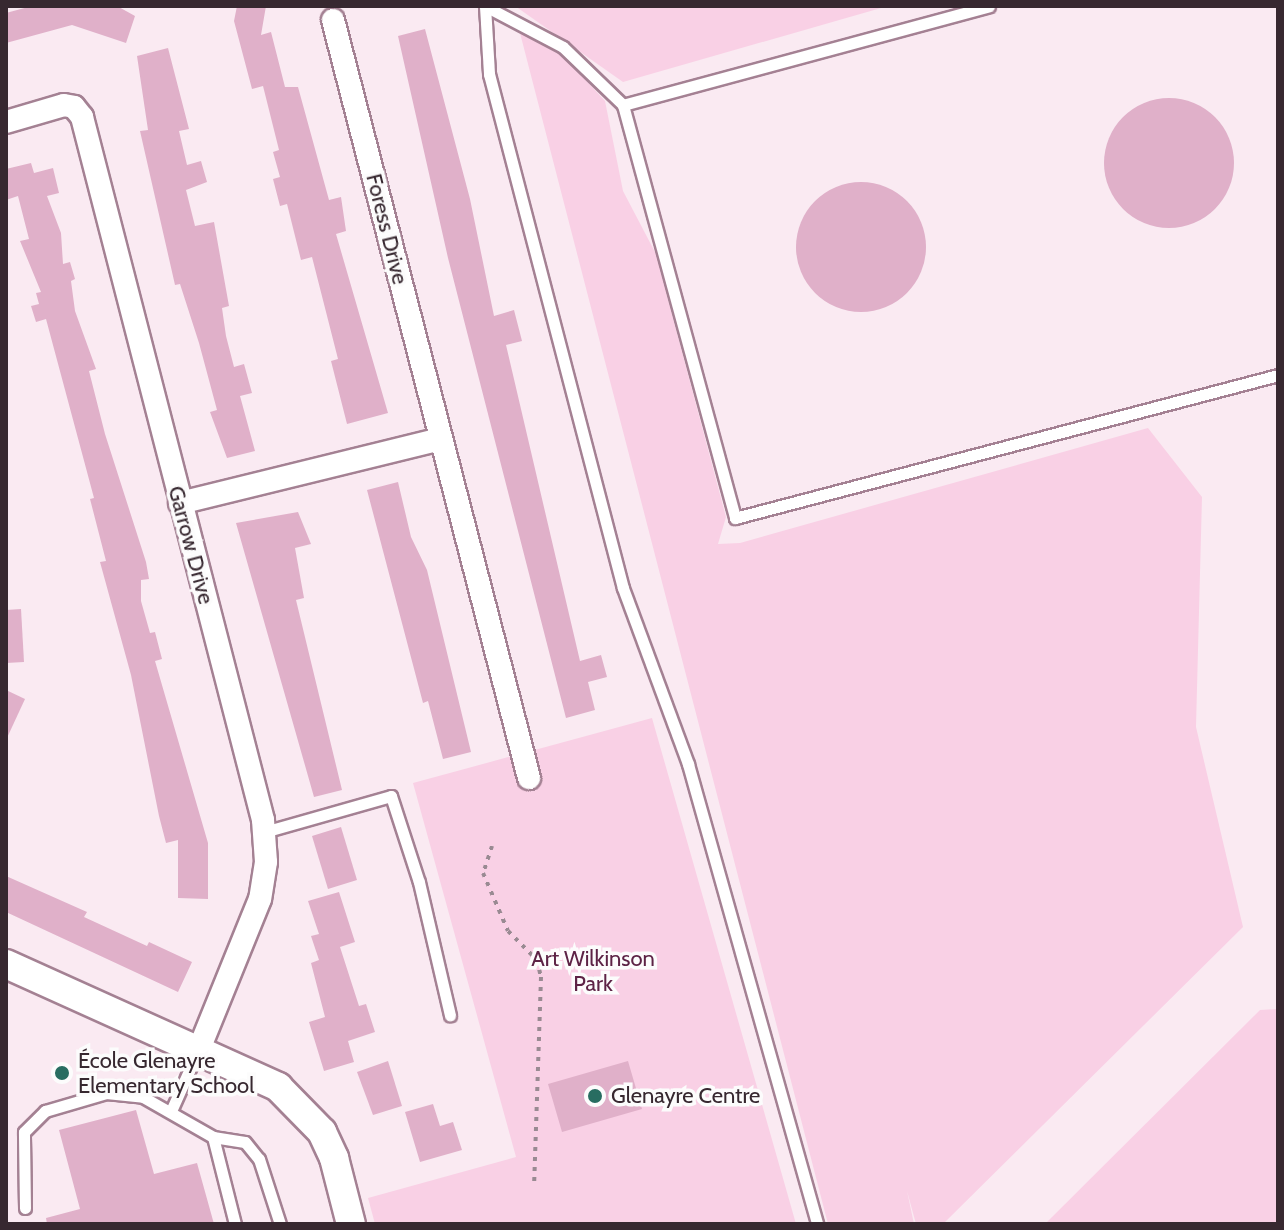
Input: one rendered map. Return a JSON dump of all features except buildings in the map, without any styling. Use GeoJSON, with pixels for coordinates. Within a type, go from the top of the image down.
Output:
{"type":"FeatureCollection","features":[{"type":"Feature","properties":{"kind":"street","name":"Foress Drive"},"geometry":{"type":"LineString","coordinates":[[333,20],[529,778]]}},
{"type":"Feature","properties":{"kind":"street","name":"Garrow Drive"},"geometry":{"type":"LineString","coordinates":[[6,122],[64,105],[82,117],[264,832],[260,899],[199,1049]]}},
{"type":"Feature","properties":{"kind":"street"},"geometry":{"type":"LineString","coordinates":[[180,503],[440,439]]}},
{"type":"Feature","properties":{"kind":"street"},"geometry":{"type":"LineString","coordinates":[[6,964],[278,1087],[304,1109],[334,1158],[351,1224]]}},
{"type":"Feature","properties":{"kind":"lane"},"geometry":{"type":"LineString","coordinates":[[485,6],[563,47],[623,105],[735,518],[1278,375]]}},
{"type":"Feature","properties":{"kind":"lane"},"geometry":{"type":"LineString","coordinates":[[485,6],[489,74],[623,588],[688,764],[817,1224]]}},
{"type":"Feature","properties":{"kind":"lane"},"geometry":{"type":"LineString","coordinates":[[623,105],[989,6]]}},
{"type":"Feature","properties":{"kind":"lane"},"geometry":{"type":"LineString","coordinates":[[264,832],[391,796],[419,882],[450,1015]]}},
{"type":"Feature","properties":{"kind":"lane"},"geometry":{"type":"LineString","coordinates":[[171,1111],[199,1049]]}},
{"type":"Feature","properties":{"kind":"lane"},"geometry":{"type":"LineString","coordinates":[[25,1208],[24,1132],[45,1111],[106,1093],[143,1097],[213,1137],[245,1142],[259,1159],[280,1224]]}},
{"type":"Feature","properties":{"kind":"lane"},"geometry":{"type":"LineString","coordinates":[[213,1137],[235,1224]]}},
{"type":"Feature","properties":{"kind":"path"},"geometry":{"type":"LineString","coordinates":[[492,846],[483,873],[508,931],[537,960],[541,977],[534,1183]]}},
{"type":"Feature","properties":{"kind":"green space"},"geometry":{"type":"Polygon","coordinates":[[[515,6],[888,6],[623,82],[515,6]]]}},
{"type":"Feature","properties":{"kind":"green space"},"geometry":{"type":"Polygon","coordinates":[[[520,33],[563,55],[605,101],[623,191],[656,254],[726,517],[718,544],[740,543],[1148,428],[1202,497],[1196,727],[1243,927],[943,1224],[916,1224],[907,1191],[914,1224],[828,1224],[520,33]]]}},
{"type":"Feature","properties":{"kind":"green space","name":"Art Wilkinson Park"},"geometry":{"type":"Polygon","coordinates":[[[652,718],[796,1224],[375,1224],[368,1198],[516,1157],[413,783],[652,718]]]}},
{"type":"Feature","properties":{"kind":"green space"},"geometry":{"type":"Polygon","coordinates":[[[1278,1009],[1278,1224],[1045,1224],[1260,1010],[1278,1009]]]}},
{"type":"Feature","properties":{"kind":"place","name":"École Glenayre Elementary School"},"geometry":{"type":"Point","coordinates":[62,1073]}},
{"type":"Feature","properties":{"kind":"place","name":"Glenayre Centre"},"geometry":{"type":"Point","coordinates":[595,1096]}}]}
